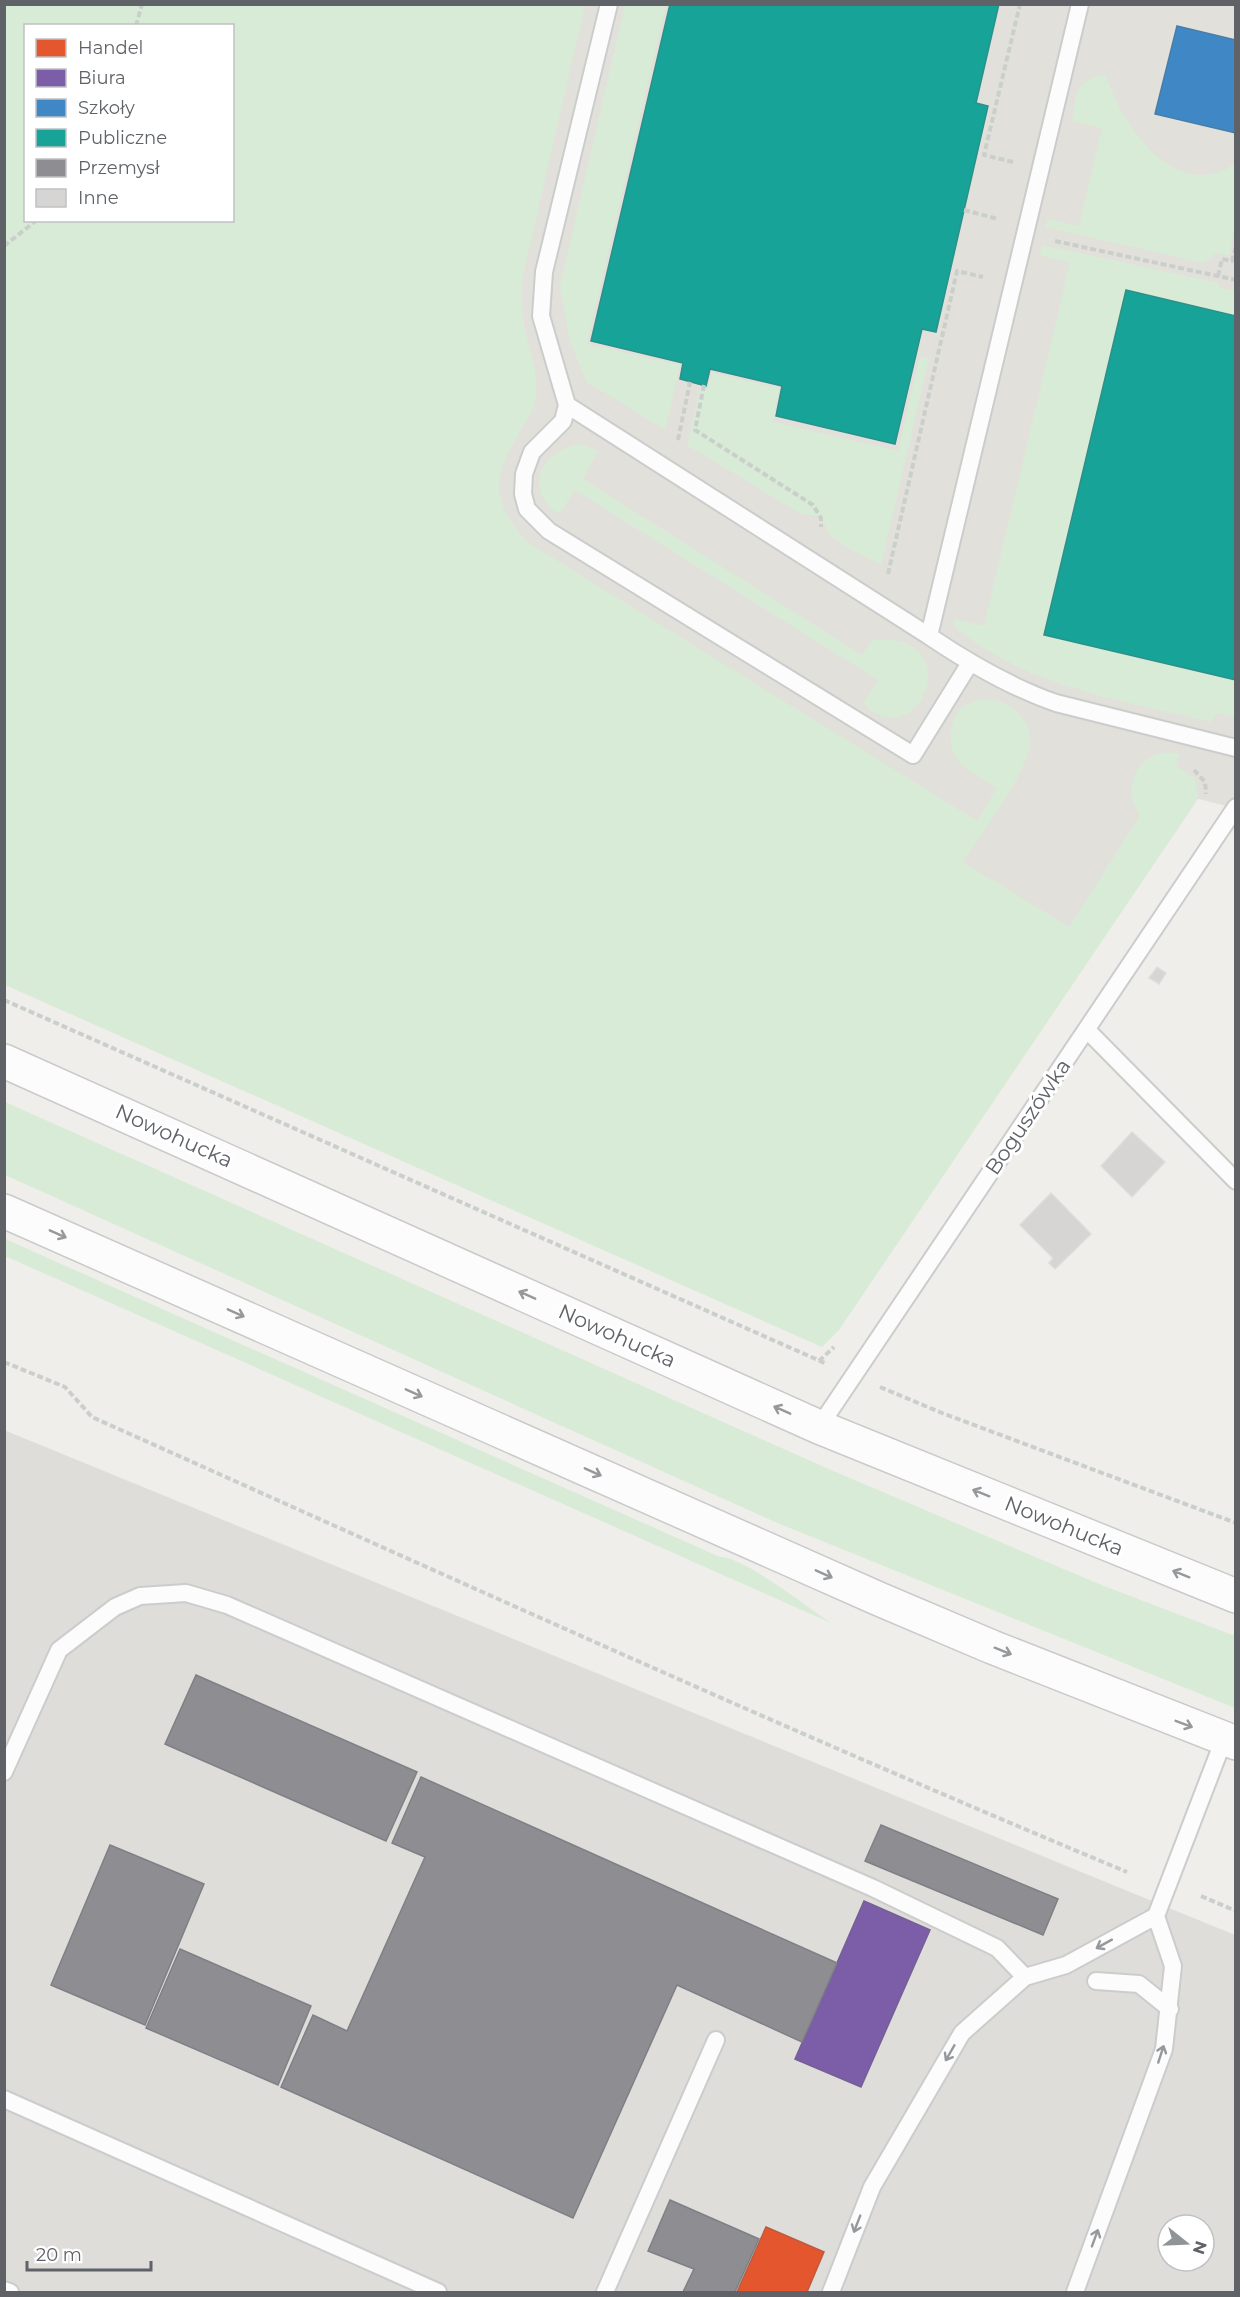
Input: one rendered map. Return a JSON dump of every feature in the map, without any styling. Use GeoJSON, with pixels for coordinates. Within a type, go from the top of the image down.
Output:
{"type":"FeatureCollection","features":[{"type":"Feature","properties":{"kind":"main road","name":"Nowohucka"},"geometry":{"type":"LineString","coordinates":[[4,1060],[819,1427],[1236,1596]]}},
{"type":"Feature","properties":{"kind":"main road"},"geometry":{"type":"LineString","coordinates":[[4,1211],[879,1599],[1002,1651],[1230,1741]]}},
{"type":"Feature","properties":{"kind":"lane"},"geometry":{"type":"LineString","coordinates":[[609,4],[544,272],[541,296],[541,316],[567,405],[562,421],[532,452],[524,474],[523,494],[527,509],[549,531],[913,755],[970,663]]}},
{"type":"Feature","properties":{"kind":"lane"},"geometry":{"type":"LineString","coordinates":[[929,636],[1080,4]]}},
{"type":"Feature","properties":{"kind":"lane"},"geometry":{"type":"LineString","coordinates":[[567,405],[970,663],[1028,693],[1056,703],[1236,748]]}},
{"type":"Feature","properties":{"kind":"lane","name":"Boguszówka"},"geometry":{"type":"LineString","coordinates":[[819,1427],[1236,807]]}},
{"type":"Feature","properties":{"kind":"lane"},"geometry":{"type":"LineString","coordinates":[[1087,1030],[1236,1181]]}},
{"type":"Feature","properties":{"kind":"lane"},"geometry":{"type":"LineString","coordinates":[[4,1772],[59,1650],[115,1607],[140,1596],[186,1593],[227,1605],[873,1888],[998,1948],[1025,1977]]}},
{"type":"Feature","properties":{"kind":"lane"},"geometry":{"type":"LineString","coordinates":[[831,2292],[872,2187],[962,2033],[1025,1977],[1066,1965],[1156,1916],[1230,1741]]}},
{"type":"Feature","properties":{"kind":"lane"},"geometry":{"type":"LineString","coordinates":[[1075,2292],[1164,2049],[1173,1966],[1156,1916]]}},
{"type":"Feature","properties":{"kind":"lane"},"geometry":{"type":"LineString","coordinates":[[1096,1980],[1139,1984],[1170,2008]]}},
{"type":"Feature","properties":{"kind":"lane"},"geometry":{"type":"LineString","coordinates":[[605,2292],[716,2040]]}},
{"type":"Feature","properties":{"kind":"lane"},"geometry":{"type":"LineString","coordinates":[[4,2099],[438,2292]]}},
{"type":"Feature","properties":{"kind":"lane"},"geometry":{"type":"LineString","coordinates":[[4,2290],[10,2292]]}},
{"type":"Feature","properties":{"kind":"path"},"geometry":{"type":"LineString","coordinates":[[137,24],[142,4]]}},
{"type":"Feature","properties":{"kind":"path"},"geometry":{"type":"LineString","coordinates":[[1016,163],[984,155],[1020,4]]}},
{"type":"Feature","properties":{"kind":"path"},"geometry":{"type":"LineString","coordinates":[[964,210],[1003,220],[1025,234],[1236,280]]}},
{"type":"Feature","properties":{"kind":"path"},"geometry":{"type":"LineString","coordinates":[[4,246],[34,222]]}},
{"type":"Feature","properties":{"kind":"path"},"geometry":{"type":"LineString","coordinates":[[1218,276],[1222,259],[1232,261],[1236,246]]}},
{"type":"Feature","properties":{"kind":"path"},"geometry":{"type":"LineString","coordinates":[[878,571],[887,577],[957,271],[989,278]]}},
{"type":"Feature","properties":{"kind":"path"},"geometry":{"type":"LineString","coordinates":[[677,446],[690,382]]}},
{"type":"Feature","properties":{"kind":"path"},"geometry":{"type":"LineString","coordinates":[[704,385],[695,430],[813,505],[821,518],[822,529],[813,523]]}},
{"type":"Feature","properties":{"kind":"path"},"geometry":{"type":"LineString","coordinates":[[4,1000],[853,1376],[942,1413],[1236,1523]]}},
{"type":"Feature","properties":{"kind":"path"},"geometry":{"type":"LineString","coordinates":[[4,1362],[65,1387],[92,1417],[547,1622],[943,1795],[1127,1872]]}},
{"type":"Feature","properties":{"kind":"path"},"geometry":{"type":"LineString","coordinates":[[1201,1896],[1236,1911]]}},
{"type":"Feature","properties":{"kind":"shaded area"},"geometry":{"type":"Polygon","coordinates":[[[575,5],[1235,5],[1235,808],[1179,794],[1069,928],[440,544],[575,5]]]}},
{"type":"Feature","properties":{"kind":"shaded area"},"geometry":{"type":"Polygon","coordinates":[[[4,1430],[1235,1935],[1235,2292],[5,2292],[4,1430]]]}},
{"type":"Feature","properties":{"kind":"green space"},"geometry":{"type":"Polygon","coordinates":[[[4,5],[585,5],[522,280],[524,325],[535,370],[535,399],[528,418],[504,462],[499,488],[506,514],[515,527],[527,542],[977,821],[997,788],[971,772],[953,753],[951,733],[956,716],[965,705],[978,700],[992,700],[1006,704],[1019,713],[1027,726],[1030,742],[1028,755],[1013,786],[963,862],[1069,927],[1140,816],[1134,804],[1133,780],[1145,761],[1154,755],[1180,754],[1176,766],[1195,778],[1198,799],[839,1330],[822,1347],[5,985],[4,5]]]}},
{"type":"Feature","properties":{"kind":"green space"},"geometry":{"type":"Polygon","coordinates":[[[625,5],[666,5],[587,344],[680,365],[665,430],[586,381],[569,338],[560,286],[625,5]]]}},
{"type":"Feature","properties":{"kind":"green space"},"geometry":{"type":"Polygon","coordinates":[[[1098,75],[1106,76],[1120,108],[1141,140],[1169,165],[1185,172],[1202,175],[1220,172],[1235,162],[1235,225],[1229,256],[1216,253],[1204,263],[1045,227],[1048,219],[1079,226],[1102,128],[1072,121],[1077,92],[1084,83],[1098,75]]]}},
{"type":"Feature","properties":{"kind":"green space"},"geometry":{"type":"Polygon","coordinates":[[[1042,245],[1219,283],[1220,288],[1235,291],[1235,316],[1126,290],[1044,634],[1235,680],[1235,717],[1217,713],[1211,722],[1076,689],[1012,664],[982,647],[954,626],[954,619],[984,626],[1070,263],[1040,255],[1042,245]]]}},
{"type":"Feature","properties":{"kind":"green space"},"geometry":{"type":"Polygon","coordinates":[[[920,356],[929,358],[881,565],[837,540],[828,531],[821,518],[801,514],[687,445],[701,386],[708,388],[712,373],[779,388],[773,422],[898,451],[920,356]]]}},
{"type":"Feature","properties":{"kind":"green space"},"geometry":{"type":"Polygon","coordinates":[[[578,444],[598,450],[583,479],[862,655],[872,640],[900,642],[917,651],[926,664],[928,681],[923,696],[913,709],[899,717],[876,714],[864,702],[878,680],[575,490],[559,514],[548,505],[541,494],[539,484],[541,473],[554,455],[578,444]]]}},
{"type":"Feature","properties":{"kind":"green space"},"geometry":{"type":"Polygon","coordinates":[[[5,1102],[831,1470],[1099,1584],[1235,1636],[1235,1708],[775,1522],[5,1175],[5,1102]]]}},
{"type":"Feature","properties":{"kind":"green space"},"geometry":{"type":"Polygon","coordinates":[[[5,1239],[720,1557],[743,1564],[831,1623],[5,1256],[5,1239]]]}},
{"type":"Feature","properties":{"kind":"building: Handel"},"geometry":{"type":"Polygon","coordinates":[[[766,2227],[824,2252],[807,2292],[737,2292],[766,2227]]]}},
{"type":"Feature","properties":{"kind":"building: Biura"},"geometry":{"type":"Polygon","coordinates":[[[864,1901],[930,1930],[861,2087],[795,2059],[864,1901]]]}},
{"type":"Feature","properties":{"kind":"building: Szkoły"},"geometry":{"type":"Polygon","coordinates":[[[1177,26],[1236,40],[1236,133],[1155,114],[1177,26]]]}},
{"type":"Feature","properties":{"kind":"building: Publiczne"},"geometry":{"type":"Polygon","coordinates":[[[670,4],[999,4],[976,103],[988,106],[936,332],[922,329],[895,444],[776,416],[782,386],[710,369],[706,386],[680,379],[683,363],[591,341],[670,4]]]}},
{"type":"Feature","properties":{"kind":"building: Publiczne"},"geometry":{"type":"Polygon","coordinates":[[[1126,290],[1236,316],[1236,680],[1044,635],[1126,290]]]}},
{"type":"Feature","properties":{"kind":"building: Przemysł"},"geometry":{"type":"Polygon","coordinates":[[[196,1675],[417,1772],[386,1841],[165,1744],[196,1675]]]}},
{"type":"Feature","properties":{"kind":"building: Przemysł"},"geometry":{"type":"Polygon","coordinates":[[[421,1777],[837,1963],[802,2042],[677,1985],[573,2218],[281,2087],[313,2015],[347,2031],[425,1857],[392,1843],[421,1777]]]}},
{"type":"Feature","properties":{"kind":"building: Przemysł"},"geometry":{"type":"Polygon","coordinates":[[[881,1825],[1058,1899],[1043,1935],[865,1861],[881,1825]]]}},
{"type":"Feature","properties":{"kind":"building: Przemysł"},"geometry":{"type":"Polygon","coordinates":[[[110,1845],[204,1884],[145,2025],[51,1985],[110,1845]]]}},
{"type":"Feature","properties":{"kind":"building: Przemysł"},"geometry":{"type":"Polygon","coordinates":[[[180,1949],[311,2006],[278,2085],[146,2028],[180,1949]]]}},
{"type":"Feature","properties":{"kind":"building: Przemysł"},"geometry":{"type":"Polygon","coordinates":[[[670,2200],[759,2239],[735,2292],[683,2292],[694,2269],[648,2251],[670,2200]]]}},
{"type":"Feature","properties":{"kind":"building: Inne"},"geometry":{"type":"Polygon","coordinates":[[[1157,967],[1166,973],[1159,984],[1149,978],[1157,967]]]}},
{"type":"Feature","properties":{"kind":"building: Inne"},"geometry":{"type":"Polygon","coordinates":[[[1132,1132],[1165,1162],[1132,1197],[1101,1166],[1132,1132]]]}},
{"type":"Feature","properties":{"kind":"building: Inne"},"geometry":{"type":"Polygon","coordinates":[[[1051,1193],[1091,1234],[1055,1269],[1049,1263],[1053,1258],[1020,1225],[1051,1193]]]}}]}
